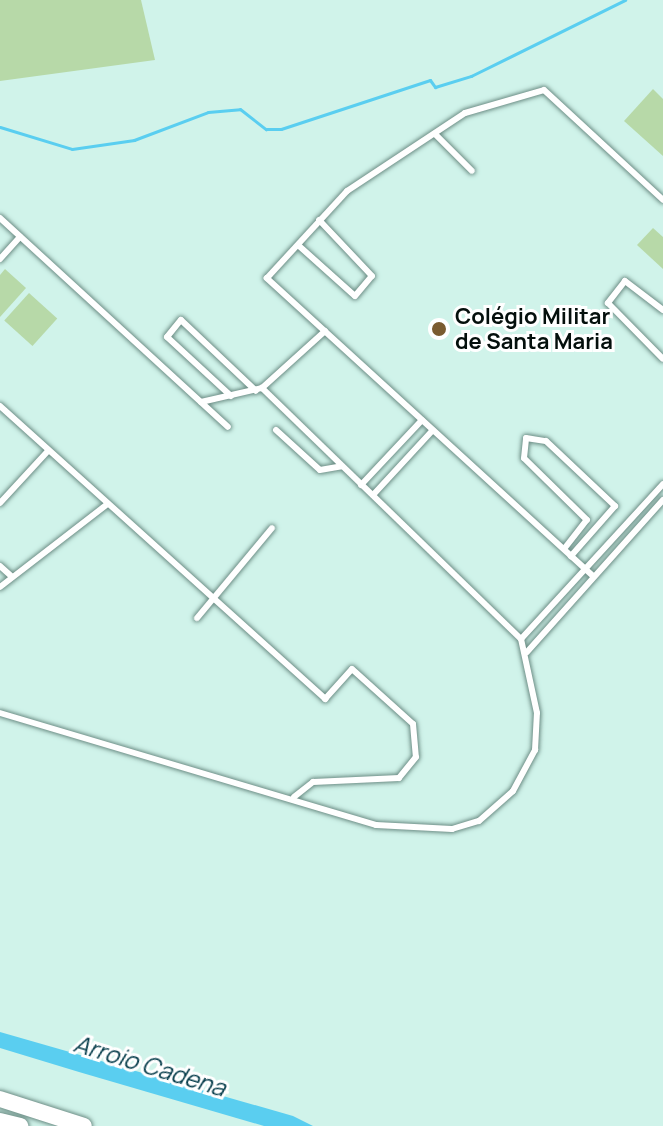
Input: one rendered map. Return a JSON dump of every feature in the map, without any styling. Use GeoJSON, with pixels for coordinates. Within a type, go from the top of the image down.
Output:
{"type":"FeatureCollection","features":[{"type":"Feature","properties":{"kind":"main road"},"geometry":{"type":"LineString","coordinates":[[0,1099],[84,1126]]}},
{"type":"Feature","properties":{"kind":"main road"},"geometry":{"type":"LineString","coordinates":[[0,1121],[20,1126]]}},
{"type":"Feature","properties":{"kind":"lane"},"geometry":{"type":"LineString","coordinates":[[593,576],[267,278],[347,191],[465,113],[544,90],[663,200]]}},
{"type":"Feature","properties":{"kind":"lane"},"geometry":{"type":"LineString","coordinates":[[435,134],[472,171]]}},
{"type":"Feature","properties":{"kind":"lane"},"geometry":{"type":"LineString","coordinates":[[0,218],[228,427]]}},
{"type":"Feature","properties":{"kind":"lane"},"geometry":{"type":"LineString","coordinates":[[298,245],[355,296],[372,276],[319,220]]}},
{"type":"Feature","properties":{"kind":"lane"},"geometry":{"type":"LineString","coordinates":[[0,259],[20,237]]}},
{"type":"Feature","properties":{"kind":"lane"},"geometry":{"type":"LineString","coordinates":[[663,310],[625,281],[608,303],[663,359]]}},
{"type":"Feature","properties":{"kind":"lane"},"geometry":{"type":"LineString","coordinates":[[0,713],[115,753],[294,797],[400,828],[479,821],[513,791],[535,750],[537,713],[527,652],[521,639],[373,495],[181,320],[167,337],[231,396]]}},
{"type":"Feature","properties":{"kind":"lane"},"geometry":{"type":"LineString","coordinates":[[201,402],[259,389],[325,331]]}},
{"type":"Feature","properties":{"kind":"lane"},"geometry":{"type":"LineString","coordinates":[[0,406],[106,505],[325,699],[352,669],[413,724],[416,757],[399,778],[313,782],[294,797]]}},
{"type":"Feature","properties":{"kind":"lane"},"geometry":{"type":"LineString","coordinates":[[361,485],[422,420]]}},
{"type":"Feature","properties":{"kind":"lane"},"geometry":{"type":"LineString","coordinates":[[276,430],[320,470],[342,466]]}},
{"type":"Feature","properties":{"kind":"lane"},"geometry":{"type":"LineString","coordinates":[[373,495],[433,430]]}},
{"type":"Feature","properties":{"kind":"lane"},"geometry":{"type":"LineString","coordinates":[[564,549],[587,520],[524,458],[526,438],[546,441],[615,506],[571,556]]}},
{"type":"Feature","properties":{"kind":"lane"},"geometry":{"type":"LineString","coordinates":[[0,503],[48,451]]}},
{"type":"Feature","properties":{"kind":"lane"},"geometry":{"type":"LineString","coordinates":[[521,639],[663,484]]}},
{"type":"Feature","properties":{"kind":"lane"},"geometry":{"type":"LineString","coordinates":[[527,652],[663,500]]}},
{"type":"Feature","properties":{"kind":"lane"},"geometry":{"type":"LineString","coordinates":[[0,587],[106,505]]}},
{"type":"Feature","properties":{"kind":"lane"},"geometry":{"type":"LineString","coordinates":[[197,618],[272,528]]}},
{"type":"Feature","properties":{"kind":"lane"},"geometry":{"type":"LineString","coordinates":[[0,566],[11,576]]}},
{"type":"Feature","properties":{"kind":"green space"},"geometry":{"type":"Polygon","coordinates":[[[0,0],[141,0],[155,60],[0,81],[0,0]]]}},
{"type":"Feature","properties":{"kind":"green space"},"geometry":{"type":"Polygon","coordinates":[[[653,89],[663,99],[663,156],[624,121],[653,89]]]}},
{"type":"Feature","properties":{"kind":"green space"},"geometry":{"type":"Polygon","coordinates":[[[653,228],[663,237],[663,269],[637,245],[653,228]]]}},
{"type":"Feature","properties":{"kind":"green space"},"geometry":{"type":"Polygon","coordinates":[[[5,269],[26,288],[0,317],[0,275],[5,269]]]}},
{"type":"Feature","properties":{"kind":"green space"},"geometry":{"type":"Polygon","coordinates":[[[29,293],[57,318],[32,346],[4,320],[29,293]]]}},
{"type":"Feature","properties":{"kind":"water","name":"Arroio Cadena"},"geometry":{"type":"Polygon","coordinates":[[[0,1032],[293,1116],[313,1126],[264,1126],[79,1072],[0,1048],[0,1032]]]}},
{"type":"Feature","properties":{"kind":"waterway"},"geometry":{"type":"LineString","coordinates":[[0,127],[72,149],[134,140],[208,112],[240,109],[266,129],[281,129],[430,80],[435,87],[471,76],[625,0]]}},
{"type":"Feature","properties":{"kind":"place","name":"Colégio Militar de Santa Maria"},"geometry":{"type":"Point","coordinates":[439,329]}}]}
